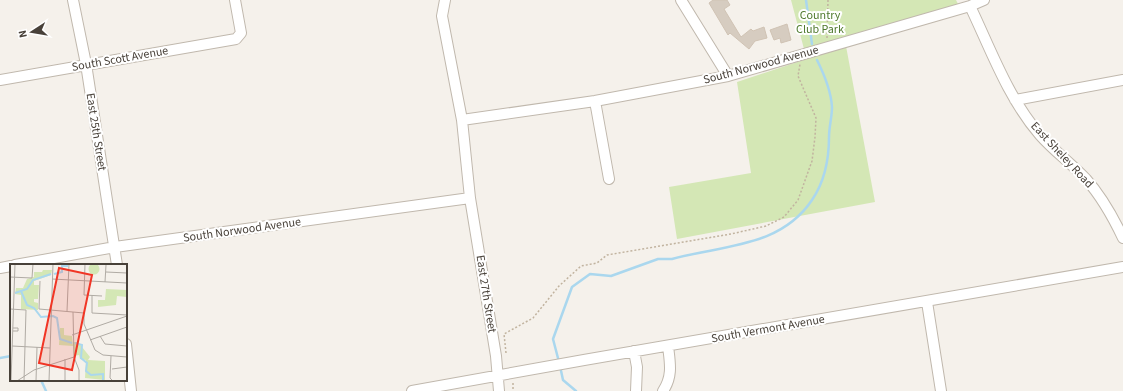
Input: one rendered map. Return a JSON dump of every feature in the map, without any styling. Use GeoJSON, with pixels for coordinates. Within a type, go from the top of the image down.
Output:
{"type":"FeatureCollection","features":[{"type":"Feature","properties":{"kind":"street","name":"East 25th Street"},"geometry":{"type":"LineString","coordinates":[[73,0],[86,64],[117,264]]}},
{"type":"Feature","properties":{"kind":"street","name":"South Scott Avenue"},"geometry":{"type":"LineString","coordinates":[[0,80],[236,39],[241,33],[235,0]]}},
{"type":"Feature","properties":{"kind":"street","name":"East 27th Street"},"geometry":{"type":"LineString","coordinates":[[445,0],[442,16],[462,120],[470,198],[496,356],[501,375],[500,391]]}},
{"type":"Feature","properties":{"kind":"street"},"geometry":{"type":"LineString","coordinates":[[681,0],[728,76]]}},
{"type":"Feature","properties":{"kind":"street","name":"South Norwood Avenue"},"geometry":{"type":"LineString","coordinates":[[462,120],[595,101],[728,76],[970,6],[984,0]]}},
{"type":"Feature","properties":{"kind":"street","name":"East Sheley Road"},"geometry":{"type":"LineString","coordinates":[[970,6],[1015,100],[1040,135],[1085,179],[1100,196],[1113,216],[1123,238]]}},
{"type":"Feature","properties":{"kind":"street"},"geometry":{"type":"LineString","coordinates":[[1015,100],[1123,80]]}},
{"type":"Feature","properties":{"kind":"street"},"geometry":{"type":"LineString","coordinates":[[595,101],[609,179]]}},
{"type":"Feature","properties":{"kind":"street","name":"South Norwood Avenue"},"geometry":{"type":"LineString","coordinates":[[21,264],[115,247],[470,198]]}},
{"type":"Feature","properties":{"kind":"street"},"geometry":{"type":"LineString","coordinates":[[0,268],[10,266]]}},
{"type":"Feature","properties":{"kind":"street","name":"South Vermont Avenue"},"geometry":{"type":"LineString","coordinates":[[412,391],[634,351],[927,302],[1123,267]]}},
{"type":"Feature","properties":{"kind":"street"},"geometry":{"type":"LineString","coordinates":[[927,302],[941,391]]}},
{"type":"Feature","properties":{"kind":"street"},"geometry":{"type":"LineString","coordinates":[[664,391],[669,381],[671,368],[668,346]]}},
{"type":"Feature","properties":{"kind":"street"},"geometry":{"type":"LineString","coordinates":[[634,351],[637,367],[636,391]]}},
{"type":"Feature","properties":{"kind":"street"},"geometry":{"type":"LineString","coordinates":[[127,352],[132,391]]}},
{"type":"Feature","properties":{"kind":"path"},"geometry":{"type":"LineString","coordinates":[[828,0],[828,42]]}},
{"type":"Feature","properties":{"kind":"path"},"geometry":{"type":"LineString","coordinates":[[506,358],[504,334],[533,318],[559,286],[581,266],[597,263],[607,255],[731,234],[766,226],[784,217],[798,200],[812,161],[815,137],[816,118],[798,76],[802,61]]}},
{"type":"Feature","properties":{"kind":"path"},"geometry":{"type":"LineString","coordinates":[[501,375],[507,382],[513,382],[513,391]]}},
{"type":"Feature","properties":{"kind":"green space","name":"Country Club Park"},"geometry":{"type":"Polygon","coordinates":[[[791,0],[956,0],[958,4],[804,49],[791,0]]]}},
{"type":"Feature","properties":{"kind":"green space"},"geometry":{"type":"Polygon","coordinates":[[[846,46],[875,202],[677,239],[669,187],[751,173],[737,82],[846,46]]]}},
{"type":"Feature","properties":{"kind":"building"},"geometry":{"type":"Polygon","coordinates":[[[713,0],[727,0],[730,5],[724,9],[741,37],[751,29],[753,31],[764,27],[767,38],[755,41],[749,49],[730,33],[728,35],[709,3],[713,0]]]}},
{"type":"Feature","properties":{"kind":"building"},"geometry":{"type":"Polygon","coordinates":[[[787,24],[791,40],[781,43],[780,38],[774,40],[770,30],[787,24]]]}},
{"type":"Feature","properties":{"kind":"waterway"},"geometry":{"type":"LineString","coordinates":[[806,0],[812,44]]}},
{"type":"Feature","properties":{"kind":"waterway"},"geometry":{"type":"LineString","coordinates":[[559,362],[553,339],[572,287],[590,274],[611,276],[658,259],[672,259],[749,242],[784,228],[799,216],[812,200],[820,185],[828,154],[832,107],[827,83],[817,60]]}},
{"type":"Feature","properties":{"kind":"waterway"},"geometry":{"type":"LineString","coordinates":[[0,358],[10,356]]}},
{"type":"Feature","properties":{"kind":"waterway"},"geometry":{"type":"LineString","coordinates":[[560,366],[563,380],[576,391]]}},
{"type":"Feature","properties":{"kind":"waterway"},"geometry":{"type":"LineString","coordinates":[[41,381],[46,391]]}}]}
